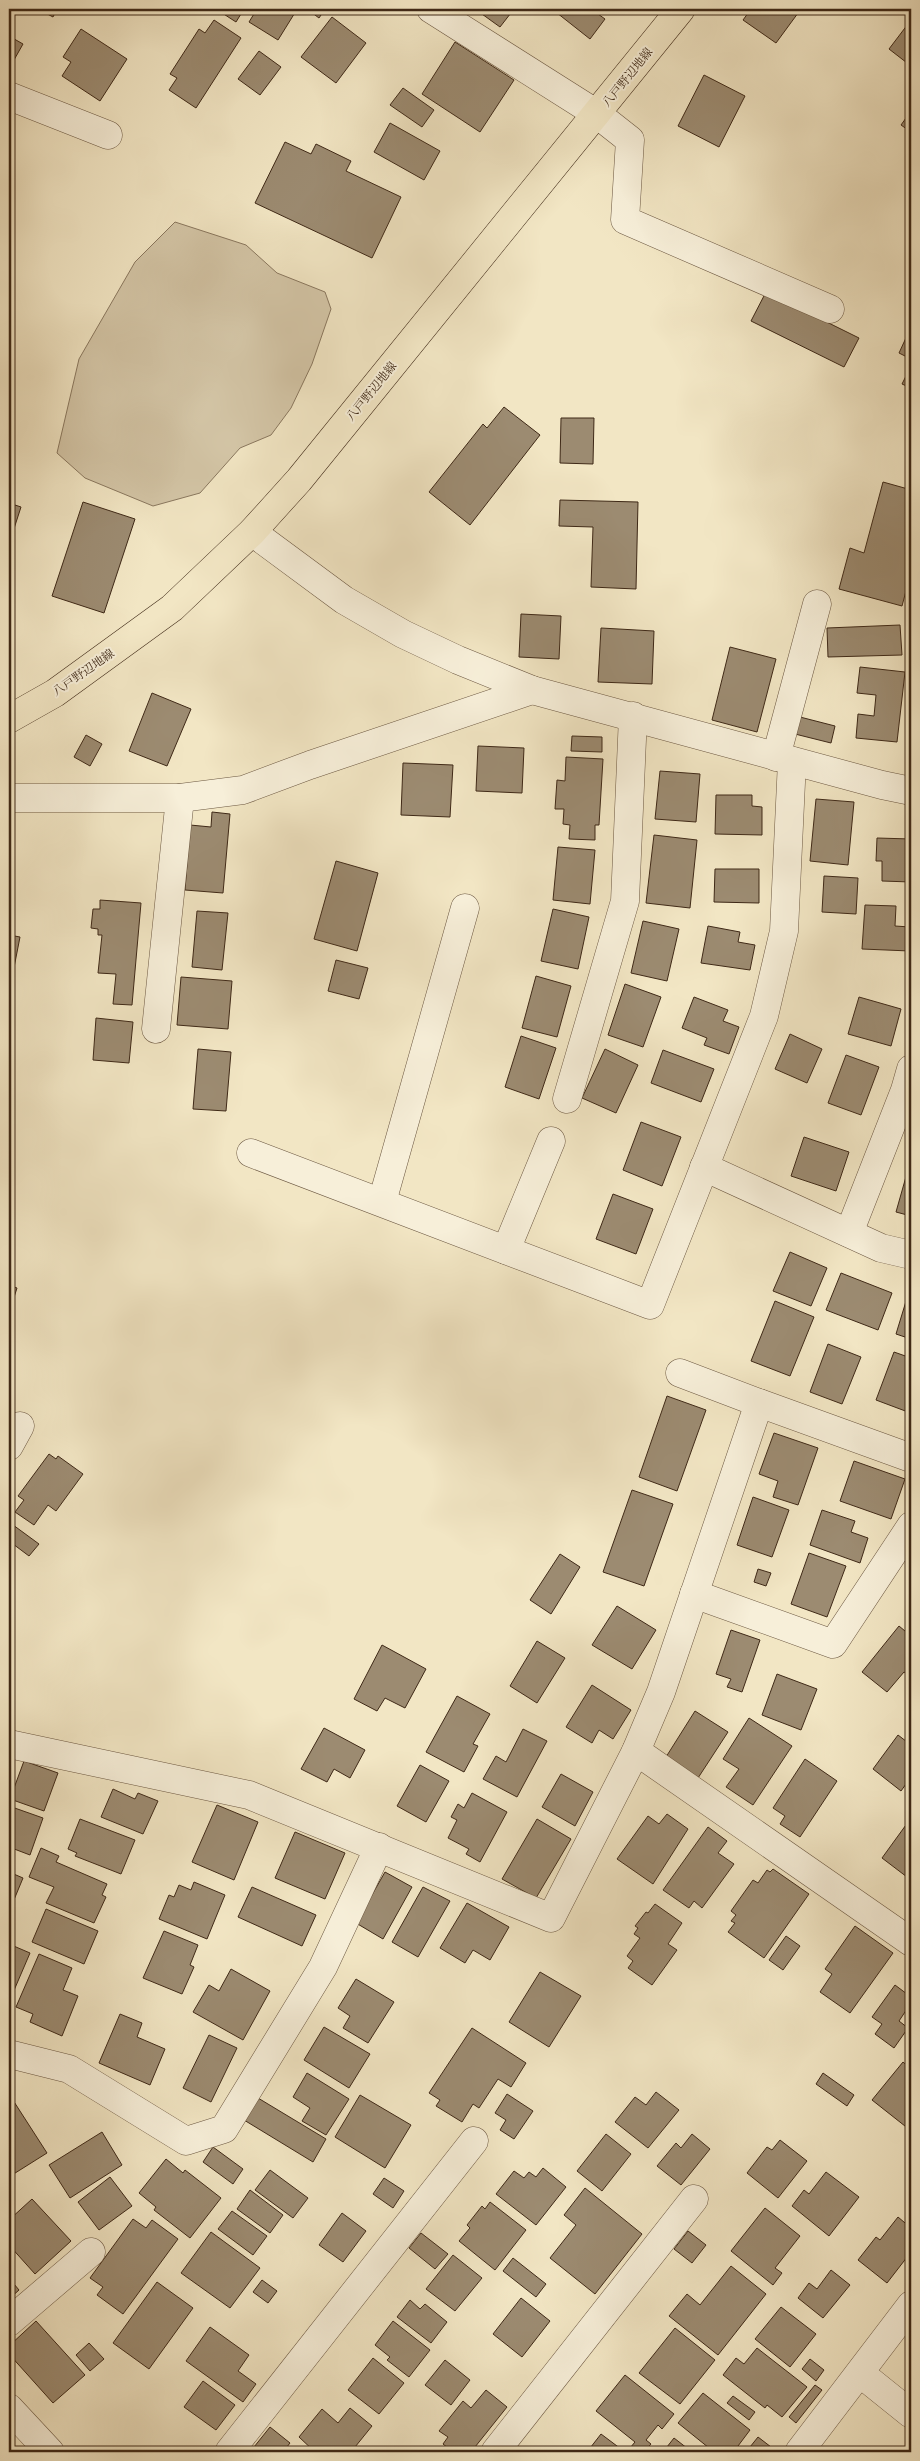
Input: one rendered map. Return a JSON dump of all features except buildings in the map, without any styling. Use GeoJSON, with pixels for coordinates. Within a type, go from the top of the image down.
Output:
{"type":"FeatureCollection","features":[{"type":"Feature","properties":{"kind":"main road","name":"八戸野辺地線"},"geometry":{"type":"LineString","coordinates":[[9,719],[55,693],[172,608],[252,532],[299,480],[681,9]]}},
{"type":"Feature","properties":{"kind":"street"},"geometry":{"type":"LineString","coordinates":[[430,9],[597,114],[630,140],[625,220],[830,309]]}},
{"type":"Feature","properties":{"kind":"street"},"geometry":{"type":"LineString","coordinates":[[9,96],[108,135]]}},
{"type":"Feature","properties":{"kind":"street"},"geometry":{"type":"LineString","coordinates":[[252,532],[344,600],[403,634],[458,660],[532,690],[633,716],[784,759],[911,791]]}},
{"type":"Feature","properties":{"kind":"street"},"geometry":{"type":"LineString","coordinates":[[251,1153],[650,1304],[764,1016],[784,931],[784,759],[817,604]]}},
{"type":"Feature","properties":{"kind":"street"},"geometry":{"type":"LineString","coordinates":[[9,798],[180,798],[243,790],[310,765],[532,690]]}},
{"type":"Feature","properties":{"kind":"street"},"geometry":{"type":"LineString","coordinates":[[567,1099],[625,901],[633,716]]}},
{"type":"Feature","properties":{"kind":"street"},"geometry":{"type":"LineString","coordinates":[[156,1029],[180,798]]}},
{"type":"Feature","properties":{"kind":"street"},"geometry":{"type":"LineString","coordinates":[[382,1202],[465,908]]}},
{"type":"Feature","properties":{"kind":"street"},"geometry":{"type":"LineString","coordinates":[[849,1233],[905,1090],[911,1069]]}},
{"type":"Feature","properties":{"kind":"street"},"geometry":{"type":"LineString","coordinates":[[506,1250],[551,1141]]}},
{"type":"Feature","properties":{"kind":"street"},"geometry":{"type":"LineString","coordinates":[[704,1167],[881,1248],[911,1255]]}},
{"type":"Feature","properties":{"kind":"street"},"geometry":{"type":"LineString","coordinates":[[680,1373],[911,1458]]}},
{"type":"Feature","properties":{"kind":"street"},"geometry":{"type":"LineString","coordinates":[[9,1744],[249,1795],[551,1918],[636,1751],[661,1692],[759,1403]]}},
{"type":"Feature","properties":{"kind":"street"},"geometry":{"type":"LineString","coordinates":[[694,1594],[833,1644],[911,1526]]}},
{"type":"Feature","properties":{"kind":"street"},"geometry":{"type":"LineString","coordinates":[[636,1751],[911,1942]]}},
{"type":"Feature","properties":{"kind":"street"},"geometry":{"type":"LineString","coordinates":[[9,2054],[69,2069],[186,2141],[224,2129],[323,1967],[379,1847]]}},
{"type":"Feature","properties":{"kind":"street"},"geometry":{"type":"LineString","coordinates":[[229,2452],[474,2141]]}},
{"type":"Feature","properties":{"kind":"street"},"geometry":{"type":"LineString","coordinates":[[495,2452],[694,2200]]}},
{"type":"Feature","properties":{"kind":"street"},"geometry":{"type":"LineString","coordinates":[[9,2322],[91,2252]]}},
{"type":"Feature","properties":{"kind":"street"},"geometry":{"type":"LineString","coordinates":[[799,2452],[911,2305]]}},
{"type":"Feature","properties":{"kind":"street"},"geometry":{"type":"LineString","coordinates":[[860,2373],[911,2414]]}},
{"type":"Feature","properties":{"kind":"street"},"geometry":{"type":"LineString","coordinates":[[9,2408],[50,2452]]}},
{"type":"Feature","properties":{"kind":"shaded area"},"geometry":{"type":"Polygon","coordinates":[[[175,222],[246,245],[277,273],[325,292],[331,309],[312,364],[291,408],[271,435],[240,448],[200,493],[153,506],[85,478],[57,453],[79,359],[135,262],[175,222]]]}}]}
